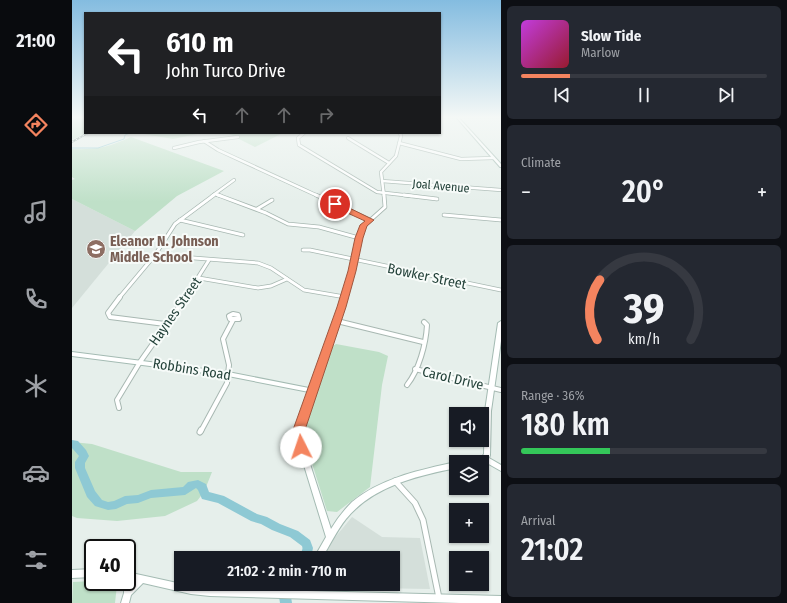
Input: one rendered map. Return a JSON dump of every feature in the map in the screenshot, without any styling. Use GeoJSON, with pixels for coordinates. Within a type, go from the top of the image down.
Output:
{"type":"FeatureCollection","features":[{"type":"Feature","properties":{"kind":"street"},"geometry":{"type":"LineString","coordinates":[[174,148],[182,146]]}},
{"type":"Feature","properties":{"kind":"street"},"geometry":{"type":"LineString","coordinates":[[212,146],[370,220]]}},
{"type":"Feature","properties":{"kind":"street"},"geometry":{"type":"LineString","coordinates":[[301,146],[376,192],[437,199]]}},
{"type":"Feature","properties":{"kind":"street"},"geometry":{"type":"LineString","coordinates":[[361,146],[389,163]]}},
{"type":"Feature","properties":{"kind":"street"},"geometry":{"type":"LineString","coordinates":[[330,538],[298,436],[345,297],[359,238],[364,225],[385,207],[380,174],[382,169],[389,163],[393,162],[398,146]]}},
{"type":"Feature","properties":{"kind":"street"},"geometry":{"type":"LineString","coordinates":[[411,146],[461,159],[493,158]]}},
{"type":"Feature","properties":{"kind":"street"},"geometry":{"type":"LineString","coordinates":[[483,146],[501,166]]}},
{"type":"Feature","properties":{"kind":"street"},"geometry":{"type":"LineString","coordinates":[[165,324],[124,320],[110,316],[108,313],[110,308],[155,255],[167,234],[180,220],[234,180]]}},
{"type":"Feature","properties":{"kind":"street","name":"Joal Avenue"},"geometry":{"type":"LineString","coordinates":[[382,181],[501,190]]}},
{"type":"Feature","properties":{"kind":"street"},"geometry":{"type":"LineString","coordinates":[[215,194],[257,209],[288,224],[319,227],[359,238]]}},
{"type":"Feature","properties":{"kind":"street"},"geometry":{"type":"LineString","coordinates":[[257,209],[272,200]]}},
{"type":"Feature","properties":{"kind":"street"},"geometry":{"type":"LineString","coordinates":[[444,215],[501,220]]}},
{"type":"Feature","properties":{"kind":"street"},"geometry":{"type":"LineString","coordinates":[[180,220],[244,235]]}},
{"type":"Feature","properties":{"kind":"street","name":"Bowker Street"},"geometry":{"type":"LineString","coordinates":[[303,250],[310,250],[501,290]]}},
{"type":"Feature","properties":{"kind":"street"},"geometry":{"type":"LineString","coordinates":[[155,255],[258,263],[271,268],[304,290],[345,297]]}},
{"type":"Feature","properties":{"kind":"street","name":"Haynes Street"},"geometry":{"type":"LineString","coordinates":[[119,408],[117,400],[140,362],[165,324],[199,278],[209,260]]}},
{"type":"Feature","properties":{"kind":"street"},"geometry":{"type":"LineString","coordinates":[[199,278],[258,288],[271,286],[287,279]]}},
{"type":"Feature","properties":{"kind":"street"},"geometry":{"type":"LineString","coordinates":[[200,432],[227,383],[229,365],[223,339],[233,320]]}},
{"type":"Feature","properties":{"kind":"street"},"geometry":{"type":"LineString","coordinates":[[337,321],[423,342]]}},
{"type":"Feature","properties":{"kind":"street"},"geometry":{"type":"LineString","coordinates":[[407,385],[411,380],[415,369],[427,328],[427,325],[424,322]]}},
{"type":"Feature","properties":{"kind":"street"},"geometry":{"type":"LineString","coordinates":[[487,455],[488,411],[501,323]]}},
{"type":"Feature","properties":{"kind":"street","name":"Robbins Road"},"geometry":{"type":"LineString","coordinates":[[72,354],[228,374],[312,391]]}},
{"type":"Feature","properties":{"kind":"street","name":"Carol Drive"},"geometry":{"type":"LineString","coordinates":[[415,369],[501,390]]}},
{"type":"Feature","properties":{"kind":"street"},"geometry":{"type":"LineString","coordinates":[[489,463],[501,468]]}},
{"type":"Feature","properties":{"kind":"street"},"geometry":{"type":"LineString","coordinates":[[322,551],[344,517],[352,508],[380,489],[395,481],[449,467]]}},
{"type":"Feature","properties":{"kind":"street"},"geometry":{"type":"LineString","coordinates":[[395,481],[415,503],[423,520],[439,598]]}},
{"type":"Feature","properties":{"kind":"street"},"geometry":{"type":"LineString","coordinates":[[72,574],[84,573]]}},
{"type":"Feature","properties":{"kind":"street"},"geometry":{"type":"LineString","coordinates":[[136,578],[191,590],[210,592],[501,600]]}},
{"type":"Feature","properties":{"kind":"street"},"geometry":{"type":"LineString","coordinates":[[125,603],[128,593],[142,579]]}},
{"type":"Feature","properties":{"kind":"street"},"geometry":{"type":"LineString","coordinates":[[302,595],[303,591]]}},
{"type":"Feature","properties":{"kind":"shaded area","name":"Eleanor N. Johnson Middle School"},"geometry":{"type":"Polygon","coordinates":[[[72,199],[135,231],[72,308],[72,199]]]}},
{"type":"Feature","properties":{"kind":"shaded area"},"geometry":{"type":"Polygon","coordinates":[[[352,517],[382,537],[420,538],[430,589],[400,588],[400,551],[327,551],[332,541],[352,517]]]}},
{"type":"Feature","properties":{"kind":"green space"},"geometry":{"type":"Polygon","coordinates":[[[156,146],[224,171],[177,196],[135,231],[72,199],[72,180],[75,179],[72,177],[72,149],[156,146]]]}},
{"type":"Feature","properties":{"kind":"green space"},"geometry":{"type":"Polygon","coordinates":[[[336,344],[379,352],[388,356],[382,385],[370,487],[337,512],[327,511],[305,441],[304,430],[333,346],[336,344]]]}},
{"type":"Feature","properties":{"kind":"green space"},"geometry":{"type":"Polygon","coordinates":[[[72,442],[92,444],[181,472],[212,472],[204,492],[197,501],[165,516],[117,521],[77,518],[72,516],[72,442]]]}},
{"type":"Feature","properties":{"kind":"green space"},"geometry":{"type":"Polygon","coordinates":[[[84,581],[84,591],[116,591],[115,603],[72,603],[73,582],[84,581]]]}},
{"type":"Feature","properties":{"kind":"waterway"},"geometry":{"type":"LineString","coordinates":[[72,148],[98,148],[103,146]]}},
{"type":"Feature","properties":{"kind":"waterway"},"geometry":{"type":"LineString","coordinates":[[72,444],[75,444],[83,453],[84,456],[80,462],[80,468],[91,494],[99,503],[108,506],[116,505],[125,500],[138,499],[151,494],[185,491],[192,485],[198,484],[202,487],[206,496],[220,499],[255,518],[294,534],[306,543],[308,551]]}},
{"type":"Feature","properties":{"kind":"waterway"},"geometry":{"type":"LineString","coordinates":[[284,591],[286,603]]}},
{"type":"Feature","properties":{"kind":"place","name":"Eleanor N. Johnson Middle School"},"geometry":{"type":"Point","coordinates":[96,249]}},
{"type":"Feature","properties":{"kind":"route"},"geometry":{"type":"LineString","coordinates":[[301,447],[298,436],[300,427],[342,307],[361,231],[364,225],[370,220],[335,204]]}}]}
